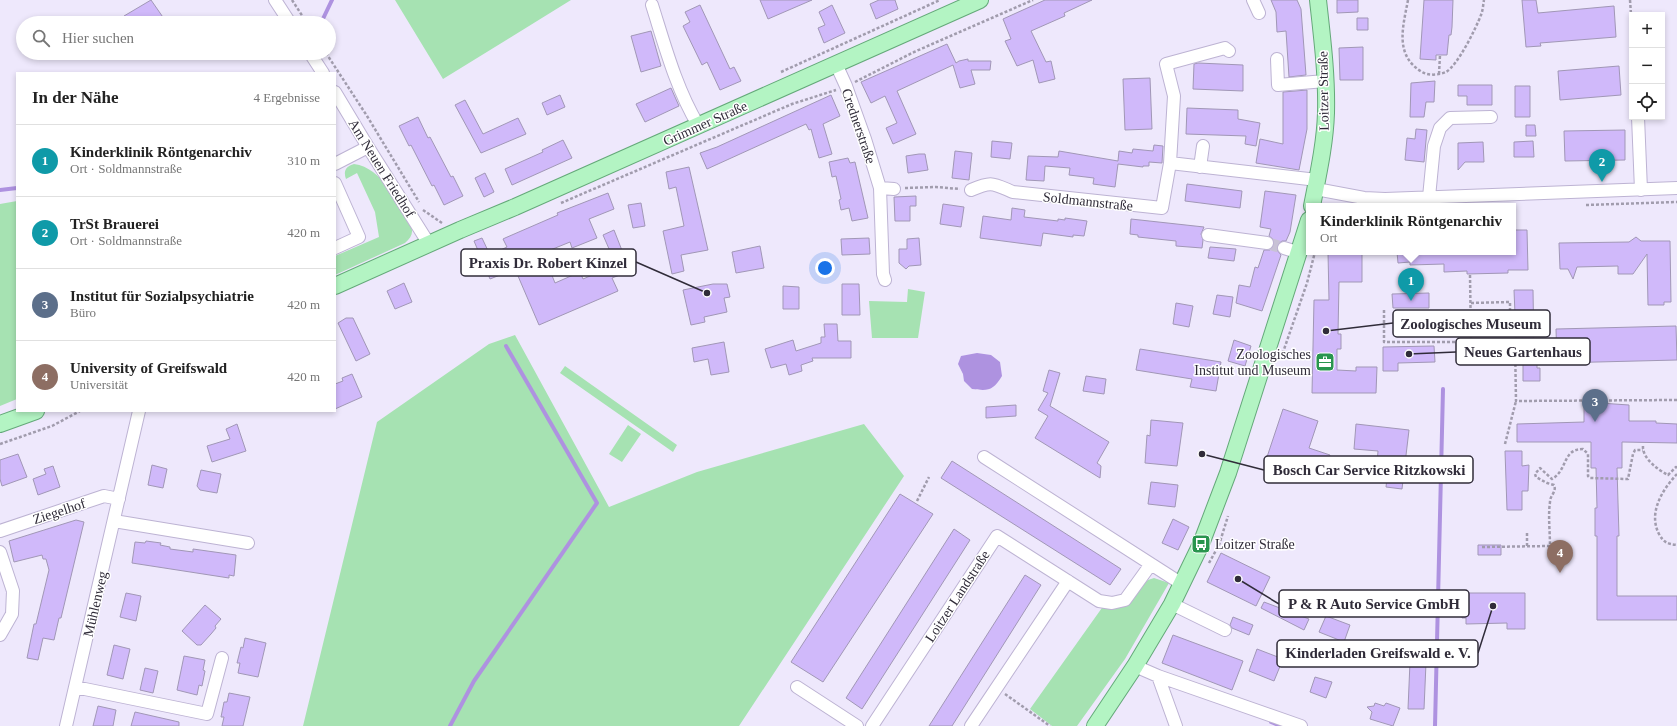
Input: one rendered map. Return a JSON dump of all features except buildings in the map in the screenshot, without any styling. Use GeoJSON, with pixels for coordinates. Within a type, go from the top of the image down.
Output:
{"type":"FeatureCollection","features":[{"type":"Feature","properties":{"kind":"main road","name":"Grimmer Straße"},"geometry":{"type":"LineString","coordinates":[[336,286],[980,0]]}},
{"type":"Feature","properties":{"kind":"main road","name":"Loitzer Straße"},"geometry":{"type":"LineString","coordinates":[[1313,203],[1325,130],[1325,81],[1318,0]]}},
{"type":"Feature","properties":{"kind":"main road"},"geometry":{"type":"LineString","coordinates":[[1095,726],[1135,666],[1172,604],[1201,544],[1220,498],[1306,231]]}},
{"type":"Feature","properties":{"kind":"main road"},"geometry":{"type":"LineString","coordinates":[[0,424],[33,412]]}},
{"type":"Feature","properties":{"kind":"street"},"geometry":{"type":"LineString","coordinates":[[275,0],[285,16]]}},
{"type":"Feature","properties":{"kind":"street"},"geometry":{"type":"LineString","coordinates":[[1253,0],[1258,13]]}},
{"type":"Feature","properties":{"kind":"street"},"geometry":{"type":"LineString","coordinates":[[652,5],[671,65],[690,112],[698,126]]}},
{"type":"Feature","properties":{"kind":"street","name":"Soldmannstraße"},"geometry":{"type":"LineString","coordinates":[[970,190],[984,184],[994,184],[1013,192],[1162,208],[1170,163],[1174,96],[1166,64],[1225,48],[1229,51]]}},
{"type":"Feature","properties":{"kind":"street"},"geometry":{"type":"LineString","coordinates":[[1276,59],[1278,85],[1325,81]]}},
{"type":"Feature","properties":{"kind":"street"},"geometry":{"type":"LineString","coordinates":[[315,60],[322,72]]}},
{"type":"Feature","properties":{"kind":"street","name":"Crednerstraße"},"geometry":{"type":"LineString","coordinates":[[836,64],[846,86],[865,139],[880,188],[883,274],[885,280]]}},
{"type":"Feature","properties":{"kind":"street","name":"Am Neuen Friedhof"},"geometry":{"type":"LineString","coordinates":[[336,94],[429,244]]}},
{"type":"Feature","properties":{"kind":"street"},"geometry":{"type":"LineString","coordinates":[[1429,197],[1434,146],[1440,128],[1450,118],[1490,117]]}},
{"type":"Feature","properties":{"kind":"street"},"geometry":{"type":"LineString","coordinates":[[1638,120],[1641,190]]}},
{"type":"Feature","properties":{"kind":"street"},"geometry":{"type":"LineString","coordinates":[[1200,167],[1203,146]]}},
{"type":"Feature","properties":{"kind":"street"},"geometry":{"type":"LineString","coordinates":[[336,163],[368,147]]}},
{"type":"Feature","properties":{"kind":"street"},"geometry":{"type":"LineString","coordinates":[[1170,163],[1316,184],[1364,198],[1385,199],[1677,188]]}},
{"type":"Feature","properties":{"kind":"street"},"geometry":{"type":"LineString","coordinates":[[336,185],[359,237],[336,248]]}},
{"type":"Feature","properties":{"kind":"street"},"geometry":{"type":"LineString","coordinates":[[880,188],[894,189]]}},
{"type":"Feature","properties":{"kind":"street"},"geometry":{"type":"LineString","coordinates":[[1208,235],[1266,243]]}},
{"type":"Feature","properties":{"kind":"street"},"geometry":{"type":"LineString","coordinates":[[1284,248],[1300,253]]}},
{"type":"Feature","properties":{"kind":"street","name":"Mühlenweg"},"geometry":{"type":"LineString","coordinates":[[66,726],[139,412]]}},
{"type":"Feature","properties":{"kind":"street"},"geometry":{"type":"LineString","coordinates":[[984,457],[1182,584]]}},
{"type":"Feature","properties":{"kind":"street","name":"Ziegelhof"},"geometry":{"type":"LineString","coordinates":[[0,531],[104,496],[119,499]]}},
{"type":"Feature","properties":{"kind":"street"},"geometry":{"type":"LineString","coordinates":[[114,521],[248,543]]}},
{"type":"Feature","properties":{"kind":"street","name":"Loitzer Landstraße"},"geometry":{"type":"LineString","coordinates":[[872,726],[997,536],[1099,601],[1112,603],[1125,600],[1151,564]]}},
{"type":"Feature","properties":{"kind":"street"},"geometry":{"type":"LineString","coordinates":[[0,552],[13,590],[12,614],[0,635]]}},
{"type":"Feature","properties":{"kind":"street"},"geometry":{"type":"LineString","coordinates":[[971,726],[1068,582]]}},
{"type":"Feature","properties":{"kind":"street"},"geometry":{"type":"LineString","coordinates":[[1172,604],[1225,630]]}},
{"type":"Feature","properties":{"kind":"street"},"geometry":{"type":"LineString","coordinates":[[75,687],[206,720],[222,658]]}},
{"type":"Feature","properties":{"kind":"street"},"geometry":{"type":"LineString","coordinates":[[1135,666],[1158,676],[1301,726]]}},
{"type":"Feature","properties":{"kind":"street"},"geometry":{"type":"LineString","coordinates":[[1158,676],[1176,726]]}},
{"type":"Feature","properties":{"kind":"street"},"geometry":{"type":"LineString","coordinates":[[797,687],[857,726]]}},
{"type":"Feature","properties":{"kind":"path"},"geometry":{"type":"LineString","coordinates":[[292,0],[302,16]]}},
{"type":"Feature","properties":{"kind":"path"},"geometry":{"type":"LineString","coordinates":[[1023,4],[1024,0]]}},
{"type":"Feature","properties":{"kind":"path"},"geometry":{"type":"LineString","coordinates":[[559,204],[792,104],[846,86],[914,52],[1033,0]]}},
{"type":"Feature","properties":{"kind":"path"},"geometry":{"type":"LineString","coordinates":[[1408,0],[1402,34],[1406,53],[1413,66],[1424,73],[1439,74],[1447,71],[1458,60],[1481,15],[1484,0]]}},
{"type":"Feature","properties":{"kind":"path"},"geometry":{"type":"LineString","coordinates":[[1630,0],[1631,12]]}},
{"type":"Feature","properties":{"kind":"path"},"geometry":{"type":"LineString","coordinates":[[1439,74],[1440,55]]}},
{"type":"Feature","properties":{"kind":"path"},"geometry":{"type":"LineString","coordinates":[[330,60],[424,212],[441,223]]}},
{"type":"Feature","properties":{"kind":"path"},"geometry":{"type":"LineString","coordinates":[[894,189],[936,187],[970,190]]}},
{"type":"Feature","properties":{"kind":"path"},"geometry":{"type":"LineString","coordinates":[[1470,276],[1472,325],[1471,342]]}},
{"type":"Feature","properties":{"kind":"path"},"geometry":{"type":"LineString","coordinates":[[1471,303],[1510,302],[1510,324],[1472,325]]}},
{"type":"Feature","properties":{"kind":"path"},"geometry":{"type":"LineString","coordinates":[[1384,310],[1384,342],[1547,342]]}},
{"type":"Feature","properties":{"kind":"path"},"geometry":{"type":"LineString","coordinates":[[1505,444],[1516,401],[1515,342]]}},
{"type":"Feature","properties":{"kind":"path"},"geometry":{"type":"LineString","coordinates":[[1516,401],[1677,400]]}},
{"type":"Feature","properties":{"kind":"path"},"geometry":{"type":"LineString","coordinates":[[0,444],[52,426],[78,412]]}},
{"type":"Feature","properties":{"kind":"path"},"geometry":{"type":"LineString","coordinates":[[1482,547],[1550,546],[1550,500],[1555,487],[1554,484],[1536,477],[1535,474],[1540,468],[1552,480],[1561,472],[1571,451],[1583,449],[1588,454],[1588,476],[1590,478],[1628,479],[1633,454],[1636,450],[1643,448],[1647,459],[1660,471],[1668,475],[1676,467],[1677,468]]}},
{"type":"Feature","properties":{"kind":"path"},"geometry":{"type":"LineString","coordinates":[[1677,474],[1666,487],[1658,503],[1655,519],[1656,527],[1665,543],[1677,545]]}},
{"type":"Feature","properties":{"kind":"path"},"geometry":{"type":"LineString","coordinates":[[917,501],[928,477]]}},
{"type":"Feature","properties":{"kind":"path"},"geometry":{"type":"LineString","coordinates":[[1527,546],[1528,532]]}},
{"type":"Feature","properties":{"kind":"path"},"geometry":{"type":"LineString","coordinates":[[996,688],[1050,726]]}},
{"type":"Feature","properties":{"kind":"green space"},"geometry":{"type":"Polygon","coordinates":[[[395,0],[571,0],[443,79],[395,0]]]}},
{"type":"Feature","properties":{"kind":"green space"},"geometry":{"type":"Polygon","coordinates":[[[354,164],[364,167],[381,179],[394,196],[410,224],[412,232],[411,236],[405,243],[336,275],[336,256],[379,237],[375,212],[357,173],[346,179],[346,169],[354,164]]]}},
{"type":"Feature","properties":{"kind":"green space"},"geometry":{"type":"Polygon","coordinates":[[[16,201],[16,399],[0,406],[0,204],[16,201]]]}},
{"type":"Feature","properties":{"kind":"green space"},"geometry":{"type":"Polygon","coordinates":[[[908,289],[925,292],[918,338],[872,338],[869,301],[907,302],[908,289]]]}},
{"type":"Feature","properties":{"kind":"green space"},"geometry":{"type":"Polygon","coordinates":[[[515,335],[609,507],[697,472],[864,424],[904,476],[739,726],[303,726],[377,422],[489,344],[515,335]]]}},
{"type":"Feature","properties":{"kind":"green space"},"geometry":{"type":"Polygon","coordinates":[[[565,366],[677,445],[673,452],[560,373],[565,366]]]}},
{"type":"Feature","properties":{"kind":"green space"},"geometry":{"type":"Polygon","coordinates":[[[628,425],[641,434],[622,462],[609,454],[628,425]]]}},
{"type":"Feature","properties":{"kind":"green space"},"geometry":{"type":"Polygon","coordinates":[[[1154,578],[1169,583],[1125,659],[1077,726],[1052,726],[1030,709],[1104,605],[1138,589],[1148,580],[1154,578]]]}},
{"type":"Feature","properties":{"kind":"shaded area"},"geometry":{"type":"Polygon","coordinates":[[[977,353],[991,355],[1000,362],[1002,376],[996,385],[990,389],[972,389],[964,381],[963,374],[958,364],[961,356],[977,353]]]}},
{"type":"Feature","properties":{"kind":"shaded area"},"geometry":{"type":"Polygon","coordinates":[[[1382,592],[1396,602],[1394,607],[1386,608],[1384,602],[1378,595],[1382,592]]]}},
{"type":"Feature","properties":{"kind":"waterway"},"geometry":{"type":"LineString","coordinates":[[324,16],[332,0]]}},
{"type":"Feature","properties":{"kind":"waterway"},"geometry":{"type":"LineString","coordinates":[[0,190],[16,188]]}},
{"type":"Feature","properties":{"kind":"waterway"},"geometry":{"type":"LineString","coordinates":[[450,726],[474,681],[597,503],[506,346]]}},
{"type":"Feature","properties":{"kind":"waterway"},"geometry":{"type":"LineString","coordinates":[[1435,726],[1443,389]]}},
{"type":"Feature","properties":{"kind":"waterway"},"geometry":{"type":"LineString","coordinates":[[1271,722],[1281,726]]}},
{"type":"Feature","properties":{"kind":"tunnel"},"geometry":{"type":"LineString","coordinates":[[1267,243],[1284,248]]}},
{"type":"Feature","properties":{"kind":"place","name":"TrSt Brauerei"},"geometry":{"type":"Point","coordinates":[1602,182]}},
{"type":"Feature","properties":{"kind":"place","name":"Praxis Dr. Robert Kinzel"},"geometry":{"type":"Point","coordinates":[707,293]}},
{"type":"Feature","properties":{"kind":"place","name":"Kinderklinik Röntgenarchiv"},"geometry":{"type":"Point","coordinates":[1411,301]}},
{"type":"Feature","properties":{"kind":"place","name":"Zoologisches Museum"},"geometry":{"type":"Point","coordinates":[1326,331]}},
{"type":"Feature","properties":{"kind":"place","name":"Neues Gartenhaus"},"geometry":{"type":"Point","coordinates":[1409,354]}},
{"type":"Feature","properties":{"kind":"place","name":"Zoologisches Institut und Museum"},"geometry":{"type":"Point","coordinates":[1325,362]}},
{"type":"Feature","properties":{"kind":"place","name":"Institut für Sozialpsychiatrie"},"geometry":{"type":"Point","coordinates":[1595,422]}},
{"type":"Feature","properties":{"kind":"place","name":"Bosch Car Service Ritzkowski"},"geometry":{"type":"Point","coordinates":[1202,454]}},
{"type":"Feature","properties":{"kind":"place","name":"Loitzer Straße"},"geometry":{"type":"Point","coordinates":[1201,544]}},
{"type":"Feature","properties":{"kind":"place","name":"University of Greifswald"},"geometry":{"type":"Point","coordinates":[1560,573]}},
{"type":"Feature","properties":{"kind":"place","name":"P & R Auto Service GmbH"},"geometry":{"type":"Point","coordinates":[1238,579]}},
{"type":"Feature","properties":{"kind":"place","name":"Kinderladen Greifswald e. V."},"geometry":{"type":"Point","coordinates":[1493,606]}}]}
